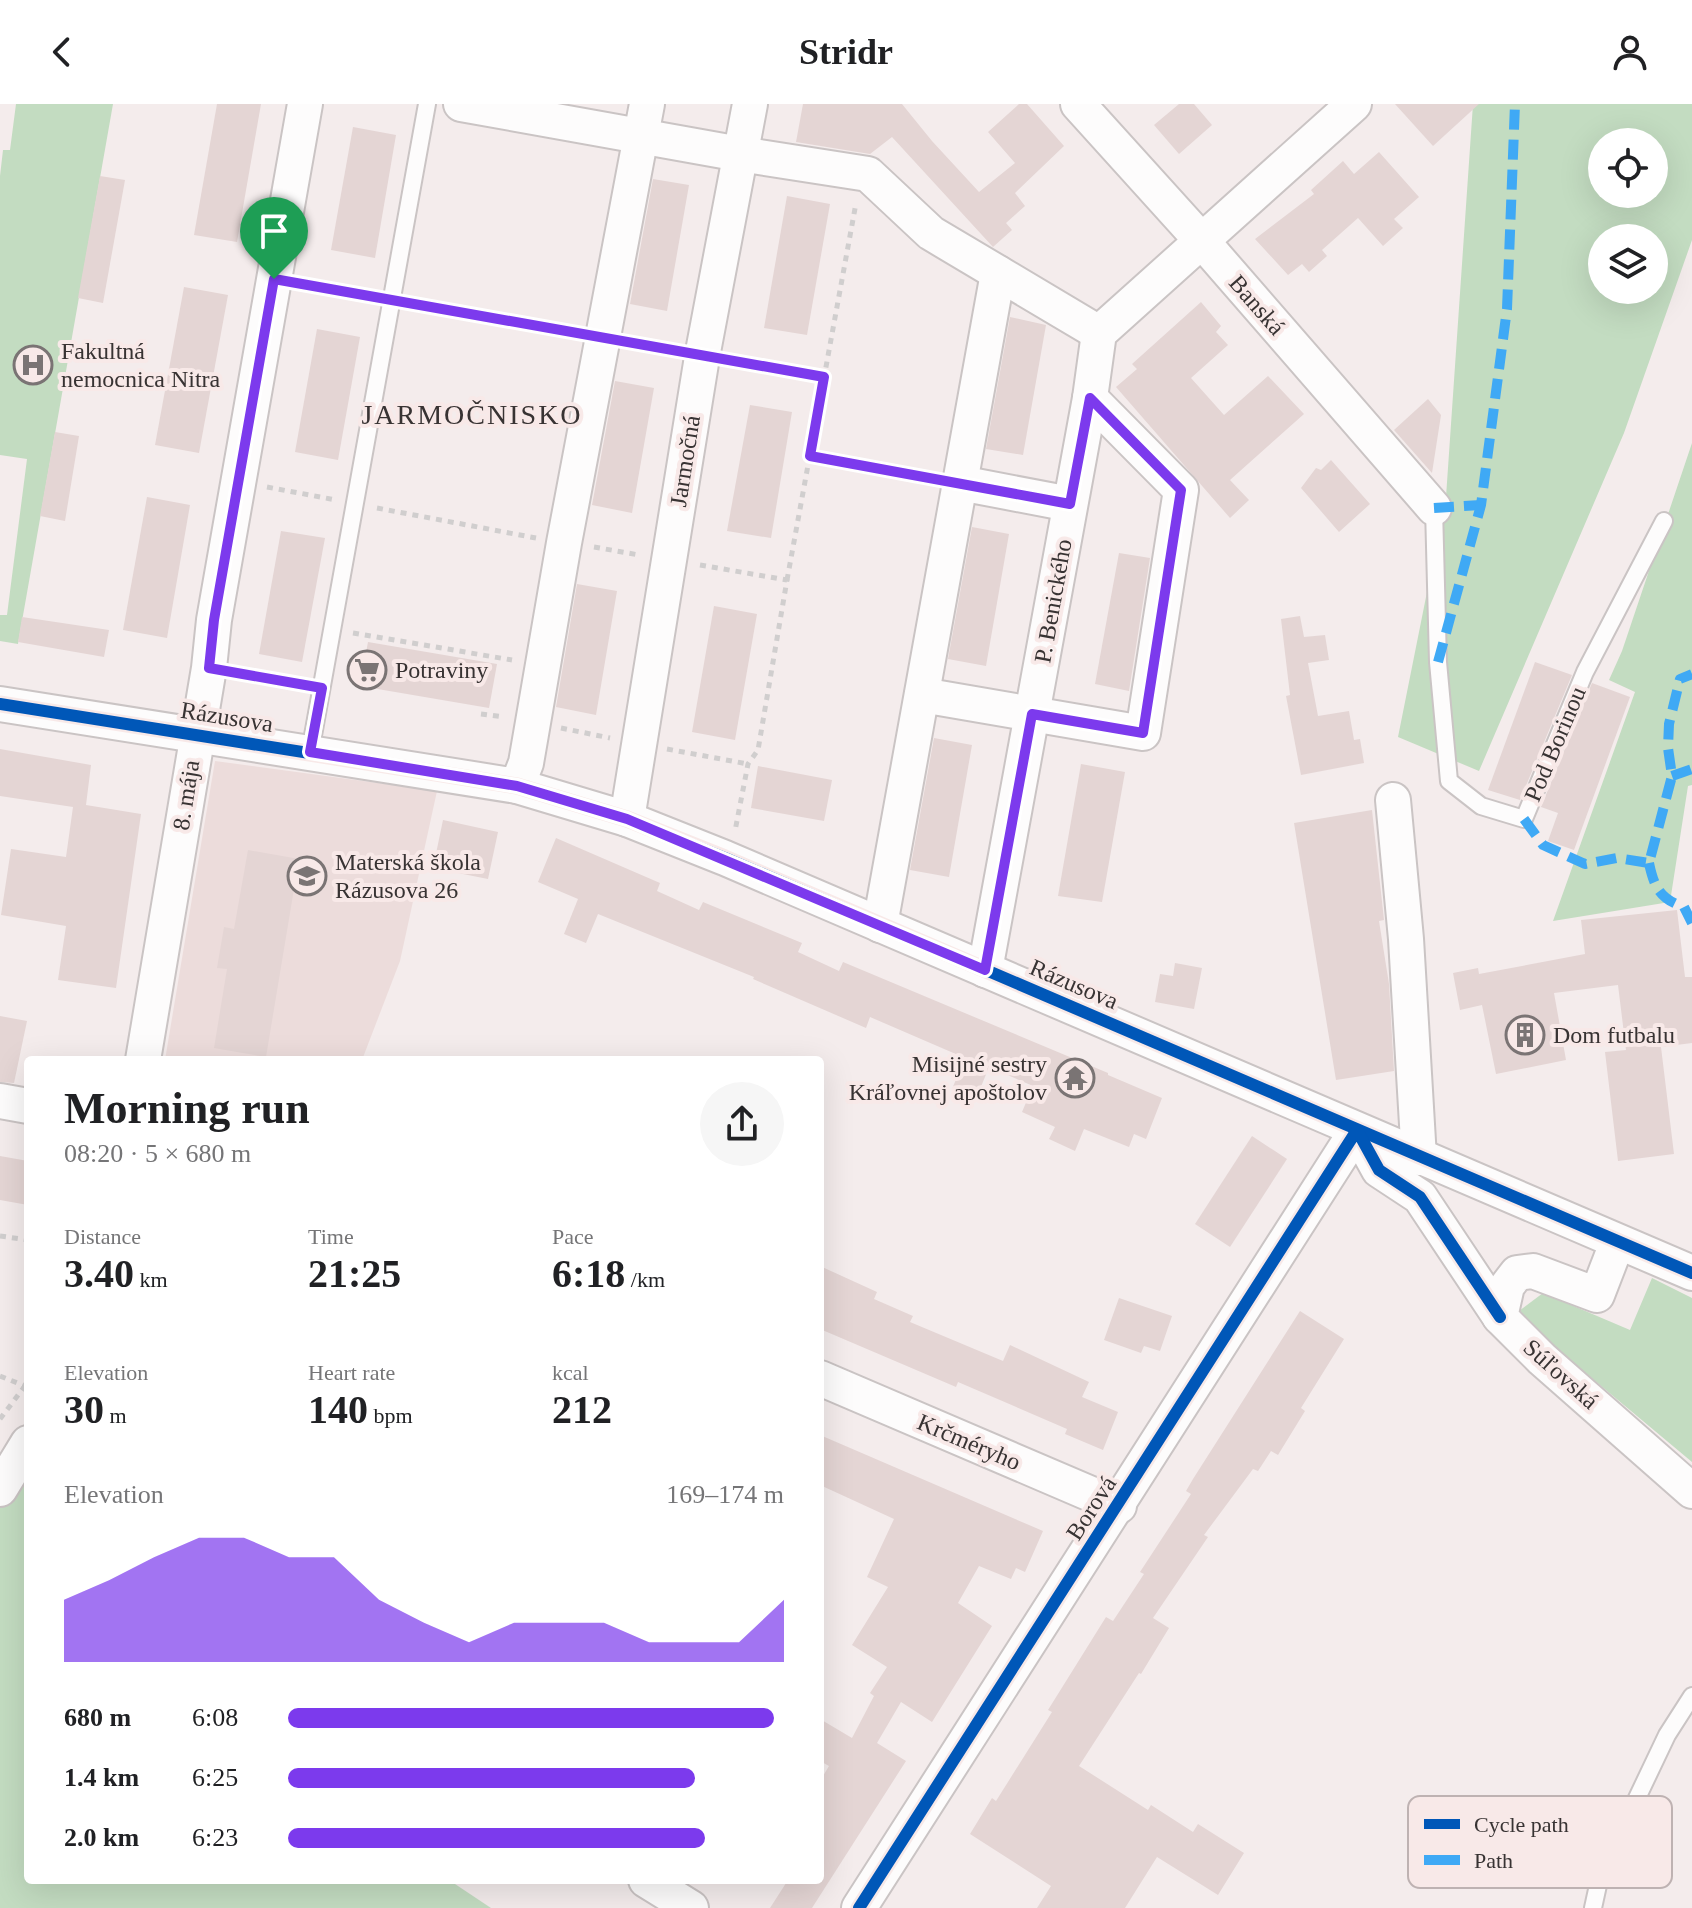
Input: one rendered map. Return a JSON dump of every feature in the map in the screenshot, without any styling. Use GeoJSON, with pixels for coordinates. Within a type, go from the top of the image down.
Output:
{"type":"FeatureCollection","features":[{"type":"Feature","properties":{"kind":"street","name":"8. mája"},"geometry":{"type":"LineString","coordinates":[[144,1056],[209,668],[214,620],[305,104]]}},
{"type":"Feature","properties":{"kind":"street"},"geometry":{"type":"LineString","coordinates":[[461,104],[644,120],[740,154],[868,174],[931,233],[1099,333],[1354,104]]}},
{"type":"Feature","properties":{"kind":"street","name":"Jarmočná"},"geometry":{"type":"LineString","coordinates":[[627,819],[702,357],[750,104]]}},
{"type":"Feature","properties":{"kind":"street","name":"Banská"},"geometry":{"type":"LineString","coordinates":[[1078,104],[1434,508]]}},
{"type":"Feature","properties":{"kind":"street"},"geometry":{"type":"LineString","coordinates":[[517,786],[526,763],[644,120]]}},
{"type":"Feature","properties":{"kind":"street"},"geometry":{"type":"LineString","coordinates":[[880,925],[998,273]]}},
{"type":"Feature","properties":{"kind":"street","name":"P. Benického"},"geometry":{"type":"LineString","coordinates":[[985,970],[1090,398],[1099,333]]}},
{"type":"Feature","properties":{"kind":"street"},"geometry":{"type":"LineString","coordinates":[[922,695],[1143,733],[1181,490],[1090,398]]}},
{"type":"Feature","properties":{"kind":"street"},"geometry":{"type":"LineString","coordinates":[[960,483],[1070,504]]}},
{"type":"Feature","properties":{"kind":"street","name":"Rázusova"},"geometry":{"type":"LineString","coordinates":[[0,704],[517,786],[627,819],[725,858],[1692,1273]]}},
{"type":"Feature","properties":{"kind":"street"},"geometry":{"type":"LineString","coordinates":[[1393,800],[1406,939],[1419,1158]]}},
{"type":"Feature","properties":{"kind":"street"},"geometry":{"type":"LineString","coordinates":[[0,1101],[24,1105]]}},
{"type":"Feature","properties":{"kind":"street","name":"Súľovská"},"geometry":{"type":"LineString","coordinates":[[1357,1130],[1379,1170],[1420,1197],[1500,1317],[1542,1359],[1692,1491]]}},
{"type":"Feature","properties":{"kind":"street","name":"Borová"},"geometry":{"type":"LineString","coordinates":[[859,1908],[1357,1130]]}},
{"type":"Feature","properties":{"kind":"street"},"geometry":{"type":"LineString","coordinates":[[1500,1317],[1507,1286],[1517,1273],[1533,1271],[1597,1295],[1617,1243]]}},
{"type":"Feature","properties":{"kind":"street","name":"Krčméryho"},"geometry":{"type":"LineString","coordinates":[[824,1380],[1119,1506]]}},
{"type":"Feature","properties":{"kind":"street"},"geometry":{"type":"LineString","coordinates":[[0,1489],[24,1450]]}},
{"type":"Feature","properties":{"kind":"street"},"geometry":{"type":"LineString","coordinates":[[652,1884],[691,1908]]}},
{"type":"Feature","properties":{"kind":"lane"},"geometry":{"type":"LineString","coordinates":[[310,752],[427,104]]}},
{"type":"Feature","properties":{"kind":"lane","name":"Pod Borinou"},"geometry":{"type":"LineString","coordinates":[[1434,508],[1438,662],[1449,781],[1481,806],[1524,819],[1585,672],[1664,521]]}},
{"type":"Feature","properties":{"kind":"lane"},"geometry":{"type":"LineString","coordinates":[[1638,1796],[1667,1735],[1692,1696]]}},
{"type":"Feature","properties":{"kind":"lane"},"geometry":{"type":"LineString","coordinates":[[1593,1908],[1597,1888]]}},
{"type":"Feature","properties":{"kind":"path"},"geometry":{"type":"LineString","coordinates":[[725,858],[738,824],[748,764],[758,750],[858,193],[868,174]]}},
{"type":"Feature","properties":{"kind":"path"},"geometry":{"type":"LineString","coordinates":[[274,279],[824,377]]}},
{"type":"Feature","properties":{"kind":"path"},"geometry":{"type":"LineString","coordinates":[[810,456],[960,483]]}},
{"type":"Feature","properties":{"kind":"path"},"geometry":{"type":"LineString","coordinates":[[239,482],[564,543],[787,580]]}},
{"type":"Feature","properties":{"kind":"path"},"geometry":{"type":"LineString","coordinates":[[332,629],[513,660]]}},
{"type":"Feature","properties":{"kind":"path"},"geometry":{"type":"LineString","coordinates":[[209,668],[322,688]]}},
{"type":"Feature","properties":{"kind":"path"},"geometry":{"type":"LineString","coordinates":[[481,714],[495,716]]}},
{"type":"Feature","properties":{"kind":"path"},"geometry":{"type":"LineString","coordinates":[[533,723],[748,764]]}},
{"type":"Feature","properties":{"kind":"path"},"geometry":{"type":"LineString","coordinates":[[0,1236],[24,1239]]}},
{"type":"Feature","properties":{"kind":"path"},"geometry":{"type":"LineString","coordinates":[[0,1376],[24,1383]]}},
{"type":"Feature","properties":{"kind":"path"},"geometry":{"type":"LineString","coordinates":[[0,1419],[24,1388]]}},
{"type":"Feature","properties":{"kind":"shaded area","name":"Materská škola Rázusova 26"},"geometry":{"type":"Polygon","coordinates":[[[215,761],[437,791],[400,961],[364,1056],[166,1056],[215,761]]]}},
{"type":"Feature","properties":{"kind":"green space","name":"Fakultná nemocnica Nitra"},"geometry":{"type":"Polygon","coordinates":[[[16,104],[113,104],[18,644],[0,641],[0,615],[7,615],[27,459],[0,455],[0,176],[3,150],[10,150],[16,104]]]}},
{"type":"Feature","properties":{"kind":"green space"},"geometry":{"type":"Polygon","coordinates":[[[1473,104],[1692,104],[1692,240],[1624,433],[1479,771],[1398,737],[1446,497],[1473,104]]]}},
{"type":"Feature","properties":{"kind":"green space"},"geometry":{"type":"Polygon","coordinates":[[[1692,443],[1692,785],[1688,786],[1670,902],[1553,921],[1635,692],[1609,680],[1622,651],[1692,443]]]}},
{"type":"Feature","properties":{"kind":"green space"},"geometry":{"type":"Polygon","coordinates":[[[1652,1278],[1692,1298],[1692,1462],[1515,1314],[1543,1293],[1630,1330],[1652,1278]]]}},
{"type":"Feature","properties":{"kind":"green space"},"geometry":{"type":"Polygon","coordinates":[[[24,1466],[24,1884],[455,1884],[491,1908],[0,1908],[0,1500],[24,1466]]]}},
{"type":"Feature","properties":{"kind":"building"},"geometry":{"type":"Polygon","coordinates":[[[217,104],[261,104],[237,242],[194,235],[217,104]]]}},
{"type":"Feature","properties":{"kind":"building"},"geometry":{"type":"Polygon","coordinates":[[[803,104],[902,104],[979,192],[1015,163],[988,132],[1019,104],[1027,104],[1064,146],[1015,193],[1025,206],[1006,223],[1012,230],[993,247],[892,137],[870,154],[796,142],[803,104]]]}},
{"type":"Feature","properties":{"kind":"building"},"geometry":{"type":"Polygon","coordinates":[[[1179,104],[1194,104],[1212,125],[1179,154],[1154,125],[1179,104]]]}},
{"type":"Feature","properties":{"kind":"building"},"geometry":{"type":"Polygon","coordinates":[[[1395,104],[1479,104],[1433,146],[1395,104]]]}},
{"type":"Feature","properties":{"kind":"building"},"geometry":{"type":"Polygon","coordinates":[[[353,127],[396,135],[375,258],[331,250],[353,127]]]}},
{"type":"Feature","properties":{"kind":"building"},"geometry":{"type":"Polygon","coordinates":[[[1379,152],[1419,197],[1394,219],[1403,228],[1383,246],[1358,218],[1322,250],[1327,256],[1309,272],[1302,264],[1288,275],[1255,239],[1314,194],[1311,190],[1343,161],[1354,174],[1379,152]]]}},
{"type":"Feature","properties":{"kind":"building"},"geometry":{"type":"Polygon","coordinates":[[[100,176],[125,180],[103,303],[78,298],[100,176]]]}},
{"type":"Feature","properties":{"kind":"building"},"geometry":{"type":"Polygon","coordinates":[[[653,179],[689,185],[667,311],[630,304],[653,179]]]}},
{"type":"Feature","properties":{"kind":"building"},"geometry":{"type":"Polygon","coordinates":[[[787,196],[830,204],[807,335],[764,328],[787,196]]]}},
{"type":"Feature","properties":{"kind":"building"},"geometry":{"type":"Polygon","coordinates":[[[184,287],[228,295],[199,453],[155,445],[184,287]]]}},
{"type":"Feature","properties":{"kind":"building"},"geometry":{"type":"Polygon","coordinates":[[[1201,302],[1221,326],[1216,332],[1228,345],[1191,378],[1224,415],[1268,376],[1304,414],[1230,480],[1249,500],[1230,518],[1116,387],[1137,369],[1132,364],[1201,302]]]}},
{"type":"Feature","properties":{"kind":"building"},"geometry":{"type":"Polygon","coordinates":[[[1010,317],[1046,325],[1023,455],[986,449],[1010,317]]]}},
{"type":"Feature","properties":{"kind":"building"},"geometry":{"type":"Polygon","coordinates":[[[317,329],[360,337],[338,460],[295,452],[317,329]]]}},
{"type":"Feature","properties":{"kind":"building"},"geometry":{"type":"Polygon","coordinates":[[[615,381],[654,388],[632,513],[592,505],[615,381]]]}},
{"type":"Feature","properties":{"kind":"building"},"geometry":{"type":"Polygon","coordinates":[[[1428,399],[1441,415],[1432,473],[1394,430],[1428,399]]]}},
{"type":"Feature","properties":{"kind":"building"},"geometry":{"type":"Polygon","coordinates":[[[750,405],[792,412],[771,538],[727,531],[750,405]]]}},
{"type":"Feature","properties":{"kind":"building"},"geometry":{"type":"Polygon","coordinates":[[[55,432],[79,436],[65,521],[40,516],[55,432]]]}},
{"type":"Feature","properties":{"kind":"building"},"geometry":{"type":"Polygon","coordinates":[[[1331,460],[1370,504],[1339,532],[1301,488],[1316,468],[1321,470],[1331,460]]]}},
{"type":"Feature","properties":{"kind":"building"},"geometry":{"type":"Polygon","coordinates":[[[147,497],[190,505],[167,638],[123,630],[147,497]]]}},
{"type":"Feature","properties":{"kind":"building"},"geometry":{"type":"Polygon","coordinates":[[[972,527],[1009,534],[986,666],[948,659],[972,527]]]}},
{"type":"Feature","properties":{"kind":"building"},"geometry":{"type":"Polygon","coordinates":[[[281,531],[325,538],[302,662],[259,654],[281,531]]]}},
{"type":"Feature","properties":{"kind":"building"},"geometry":{"type":"Polygon","coordinates":[[[1119,553],[1150,558],[1129,691],[1095,684],[1119,553]]]}},
{"type":"Feature","properties":{"kind":"building"},"geometry":{"type":"Polygon","coordinates":[[[577,584],[617,591],[596,715],[556,707],[577,584]]]}},
{"type":"Feature","properties":{"kind":"building"},"geometry":{"type":"Polygon","coordinates":[[[714,606],[757,614],[735,740],[692,732],[714,606]]]}},
{"type":"Feature","properties":{"kind":"building"},"geometry":{"type":"Polygon","coordinates":[[[1300,616],[1304,637],[1325,635],[1329,660],[1308,663],[1318,716],[1349,711],[1354,740],[1360,739],[1364,763],[1301,775],[1286,696],[1290,695],[1281,619],[1300,616]]]}},
{"type":"Feature","properties":{"kind":"building"},"geometry":{"type":"Polygon","coordinates":[[[22,617],[109,630],[104,657],[18,642],[22,617]]]}},
{"type":"Feature","properties":{"kind":"building"},"geometry":{"type":"Polygon","coordinates":[[[368,642],[497,664],[489,708],[360,686],[368,642]]]}},
{"type":"Feature","properties":{"kind":"building"},"geometry":{"type":"Polygon","coordinates":[[[1535,662],[1572,675],[1520,800],[1488,790],[1535,662]]]}},
{"type":"Feature","properties":{"kind":"building"},"geometry":{"type":"Polygon","coordinates":[[[1592,683],[1630,697],[1574,850],[1548,841],[1558,813],[1541,807],[1592,683]]]}},
{"type":"Feature","properties":{"kind":"building"},"geometry":{"type":"Polygon","coordinates":[[[934,738],[972,745],[949,877],[910,870],[934,738]]]}},
{"type":"Feature","properties":{"kind":"building"},"geometry":{"type":"Polygon","coordinates":[[[0,749],[91,765],[86,805],[141,814],[116,988],[58,980],[66,926],[1,915],[11,849],[66,857],[73,807],[0,796],[0,749]]]}},
{"type":"Feature","properties":{"kind":"building"},"geometry":{"type":"Polygon","coordinates":[[[1081,764],[1125,772],[1102,902],[1058,896],[1081,764]]]}},
{"type":"Feature","properties":{"kind":"building"},"geometry":{"type":"Polygon","coordinates":[[[758,766],[832,780],[824,821],[751,808],[758,766]]]}},
{"type":"Feature","properties":{"kind":"building"},"geometry":{"type":"Polygon","coordinates":[[[1372,810],[1384,920],[1379,921],[1389,984],[1394,1071],[1336,1080],[1294,823],[1372,810]]]}},
{"type":"Feature","properties":{"kind":"building"},"geometry":{"type":"Polygon","coordinates":[[[443,820],[498,832],[488,879],[433,868],[443,820]]]}},
{"type":"Feature","properties":{"kind":"building"},"geometry":{"type":"Polygon","coordinates":[[[556,838],[660,883],[657,891],[699,910],[703,902],[802,943],[798,952],[839,971],[843,962],[1162,1098],[1146,1139],[1134,1134],[1129,1147],[1084,1129],[1075,1151],[1049,1139],[1055,1127],[1022,1112],[1033,1086],[989,1067],[976,1099],[952,1089],[965,1058],[870,1017],[866,1028],[754,977],[598,914],[586,943],[564,934],[578,899],[538,882],[556,838]]]}},
{"type":"Feature","properties":{"kind":"building"},"geometry":{"type":"Polygon","coordinates":[[[248,850],[299,859],[266,1056],[214,1048],[227,969],[217,968],[224,927],[234,929],[248,850]]]}},
{"type":"Feature","properties":{"kind":"building"},"geometry":{"type":"Polygon","coordinates":[[[1677,910],[1685,977],[1692,977],[1692,1043],[1661,1047],[1674,1154],[1618,1161],[1605,1052],[1626,1050],[1618,985],[1554,993],[1566,1060],[1496,1074],[1482,1005],[1460,1010],[1453,973],[1478,968],[1479,974],[1585,954],[1581,920],[1677,910]]]}},
{"type":"Feature","properties":{"kind":"building"},"geometry":{"type":"Polygon","coordinates":[[[1175,963],[1202,968],[1194,1009],[1155,1002],[1160,974],[1173,976],[1175,963]]]}},
{"type":"Feature","properties":{"kind":"building"},"geometry":{"type":"Polygon","coordinates":[[[0,1016],[27,1021],[14,1083],[0,1082],[0,1016]]]}},
{"type":"Feature","properties":{"kind":"building"},"geometry":{"type":"Polygon","coordinates":[[[1252,1136],[1287,1159],[1230,1247],[1195,1224],[1252,1136]]]}},
{"type":"Feature","properties":{"kind":"building"},"geometry":{"type":"Polygon","coordinates":[[[0,1156],[24,1160],[24,1204],[0,1200],[0,1156]]]}},
{"type":"Feature","properties":{"kind":"building"},"geometry":{"type":"Polygon","coordinates":[[[824,1268],[877,1292],[874,1299],[913,1316],[910,1322],[1003,1361],[1010,1345],[1089,1382],[1082,1397],[1118,1412],[1103,1450],[1065,1434],[1067,1429],[958,1382],[956,1387],[824,1331],[824,1268]]]}},
{"type":"Feature","properties":{"kind":"building"},"geometry":{"type":"Polygon","coordinates":[[[1119,1298],[1172,1316],[1160,1351],[1144,1346],[1141,1353],[1104,1340],[1119,1298]]]}},
{"type":"Feature","properties":{"kind":"building"},"geometry":{"type":"Polygon","coordinates":[[[1300,1311],[1344,1339],[1301,1408],[1305,1411],[1278,1455],[1271,1451],[1258,1471],[1253,1469],[1204,1535],[1208,1537],[1153,1618],[1169,1628],[1079,1766],[1148,1810],[1151,1805],[1193,1832],[1198,1824],[1244,1853],[1218,1895],[1157,1857],[1125,1908],[1037,1908],[1051,1886],[970,1834],[992,1798],[996,1801],[1052,1712],[1048,1710],[1106,1617],[1113,1621],[1144,1574],[1140,1572],[1191,1494],[1186,1491],[1193,1479],[1300,1311]]]}},
{"type":"Feature","properties":{"kind":"building"},"geometry":{"type":"Polygon","coordinates":[[[824,1437],[1043,1531],[1025,1572],[1016,1568],[1011,1579],[979,1566],[958,1603],[992,1626],[932,1722],[901,1702],[877,1743],[906,1761],[812,1908],[770,1908],[785,1884],[824,1884],[824,1774],[829,1766],[824,1763],[824,1721],[852,1738],[874,1696],[870,1693],[887,1667],[852,1645],[888,1587],[867,1577],[894,1519],[824,1487],[824,1437]]]}},
{"type":"Feature","properties":{"kind":"marked path"},"geometry":{"type":"LineString","coordinates":[[1438,662],[1481,505],[1507,309],[1515,104]]}},
{"type":"Feature","properties":{"kind":"marked path"},"geometry":{"type":"LineString","coordinates":[[1434,508],[1481,505]]}},
{"type":"Feature","properties":{"kind":"marked path"},"geometry":{"type":"LineString","coordinates":[[1524,819],[1543,845],[1585,864],[1617,858],[1649,863],[1672,776],[1669,724],[1680,679],[1692,674]]}},
{"type":"Feature","properties":{"kind":"marked path"},"geometry":{"type":"LineString","coordinates":[[1672,776],[1692,769]]}},
{"type":"Feature","properties":{"kind":"marked path"},"geometry":{"type":"LineString","coordinates":[[1649,863],[1659,891],[1684,907],[1692,923]]}},
{"type":"Feature","properties":{"kind":"cycle path"},"geometry":{"type":"LineString","coordinates":[[0,704],[517,786],[627,819],[725,858],[1692,1273]]}},
{"type":"Feature","properties":{"kind":"cycle path"},"geometry":{"type":"LineString","coordinates":[[859,1908],[1357,1130],[1379,1170],[1420,1197],[1500,1317]]}},
{"type":"Feature","properties":{"kind":"place","name":"Fakultná nemocnica Nitra"},"geometry":{"type":"Point","coordinates":[33,365]}},
{"type":"Feature","properties":{"kind":"place","name":"Potraviny"},"geometry":{"type":"Point","coordinates":[367,670]}},
{"type":"Feature","properties":{"kind":"place","name":"Materská škola Rázusova 26"},"geometry":{"type":"Point","coordinates":[307,876]}},
{"type":"Feature","properties":{"kind":"place","name":"Dom futbalu"},"geometry":{"type":"Point","coordinates":[1525,1035]}},
{"type":"Feature","properties":{"kind":"place","name":"Misijné sestry Kráľovnej apoštolov"},"geometry":{"type":"Point","coordinates":[1075,1078]}},
{"type":"Feature","properties":{"kind":"district","name":"JARMOČNISKO"},"geometry":{"type":"Point","coordinates":[472,414]}},
{"type":"Feature","properties":{"kind":"route"},"geometry":{"type":"LineString","coordinates":[[274,279],[824,377],[810,456],[1070,504],[1090,398],[1181,490],[1143,733],[1032,714],[985,970],[627,819],[517,786],[310,752],[322,688],[209,668],[214,620],[274,279]]}}]}
